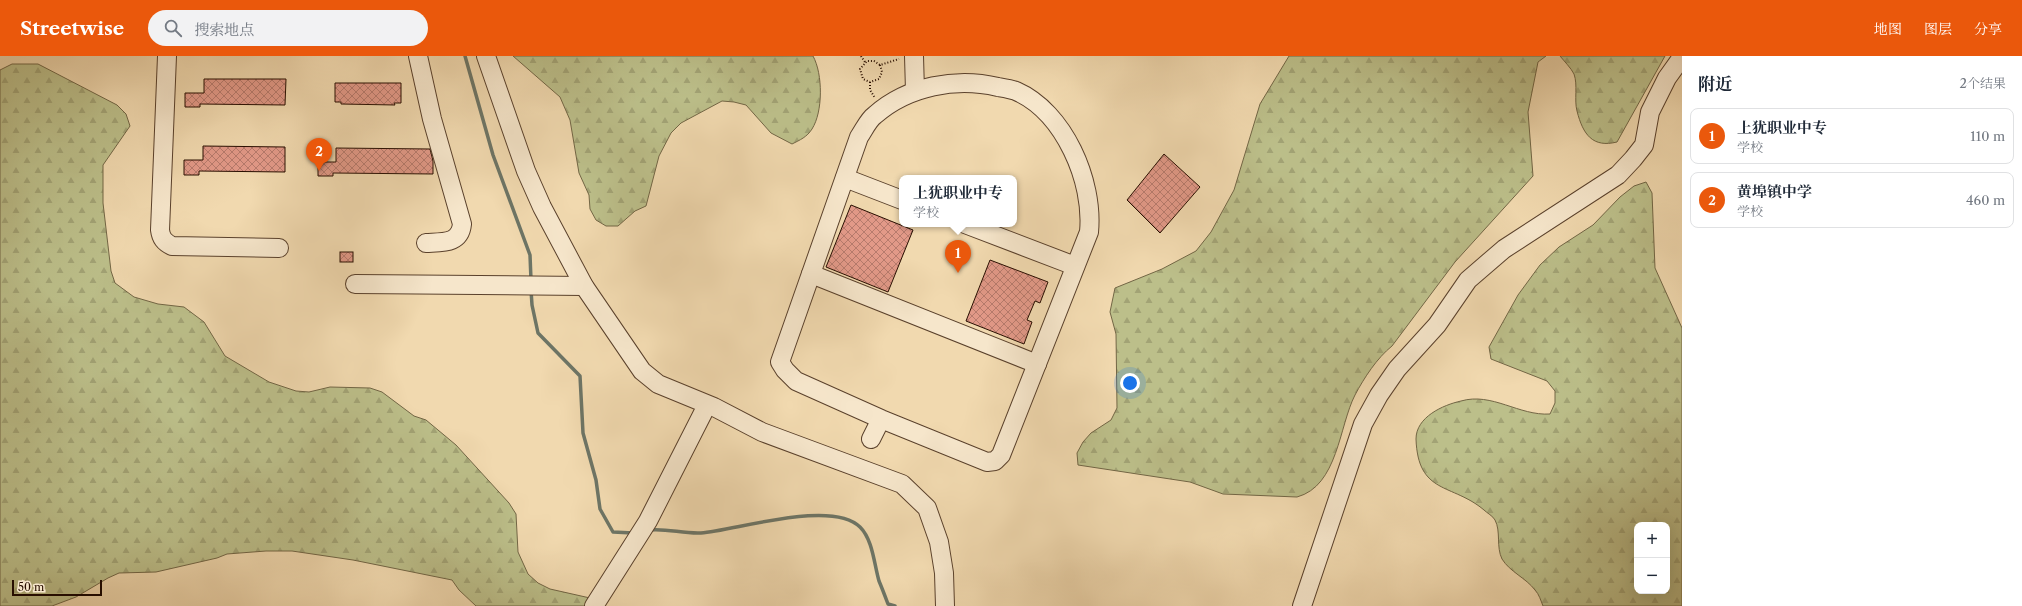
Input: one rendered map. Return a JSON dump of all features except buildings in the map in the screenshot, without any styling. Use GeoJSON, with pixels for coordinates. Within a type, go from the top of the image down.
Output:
{"type":"FeatureCollection","features":[{"type":"Feature","properties":{"kind":"street"},"geometry":{"type":"LineString","coordinates":[[167,56],[160,230],[161,237],[166,243],[172,246],[279,248]]}},
{"type":"Feature","properties":{"kind":"street"},"geometry":{"type":"LineString","coordinates":[[418,56],[432,119],[462,224],[461,230],[454,240],[447,242],[426,243]]}},
{"type":"Feature","properties":{"kind":"street"},"geometry":{"type":"LineString","coordinates":[[486,56],[526,171],[542,207],[584,286],[642,371],[658,384],[707,405],[762,432],[902,484],[927,508],[939,542],[944,573],[945,606]]}},
{"type":"Feature","properties":{"kind":"street"},"geometry":{"type":"LineString","coordinates":[[910,57],[915,91]]}},
{"type":"Feature","properties":{"kind":"street"},"geometry":{"type":"LineString","coordinates":[[1302,606],[1363,424],[1379,395],[1397,369],[1437,325],[1468,280],[1504,249],[1618,175],[1633,159],[1644,145],[1650,112],[1667,78],[1682,57]]}},
{"type":"Feature","properties":{"kind":"street"},"geometry":{"type":"LineString","coordinates":[[980,83],[1016,91],[1038,105],[1053,120],[1074,152],[1084,182],[1090,224],[1089,232],[1001,455],[995,461],[987,462],[881,420],[796,381],[784,370],[780,362],[859,137],[874,115],[893,102],[915,91],[944,84],[980,83]]}},
{"type":"Feature","properties":{"kind":"street"},"geometry":{"type":"LineString","coordinates":[[845,178],[899,199]]}},
{"type":"Feature","properties":{"kind":"street"},"geometry":{"type":"LineString","coordinates":[[973,227],[1075,266]]}},
{"type":"Feature","properties":{"kind":"street"},"geometry":{"type":"LineString","coordinates":[[811,274],[1037,364]]}},
{"type":"Feature","properties":{"kind":"street"},"geometry":{"type":"LineString","coordinates":[[355,284],[552,284],[584,286]]}},
{"type":"Feature","properties":{"kind":"street"},"geometry":{"type":"LineString","coordinates":[[594,606],[648,521],[707,405]]}},
{"type":"Feature","properties":{"kind":"street"},"geometry":{"type":"LineString","coordinates":[[871,439],[881,420]]}},
{"type":"Feature","properties":{"kind":"path"},"geometry":{"type":"LineString","coordinates":[[861,56],[865,62]]}},
{"type":"Feature","properties":{"kind":"path"},"geometry":{"type":"LineString","coordinates":[[865,62],[874,61],[880,65],[910,57]]}},
{"type":"Feature","properties":{"kind":"path"},"geometry":{"type":"LineString","coordinates":[[865,62],[860,73],[863,79],[870,82],[876,81],[881,75],[880,65]]}},
{"type":"Feature","properties":{"kind":"path"},"geometry":{"type":"LineString","coordinates":[[870,82],[870,90],[878,102]]}},
{"type":"Feature","properties":{"kind":"green space"},"geometry":{"type":"Polygon","coordinates":[[[513,56],[813,56],[819,73],[820,103],[816,122],[810,132],[792,144],[771,133],[746,105],[734,102],[722,101],[681,123],[671,133],[659,156],[646,206],[635,211],[618,226],[606,226],[596,220],[590,209],[589,195],[579,173],[570,120],[560,97],[513,56]]]}},
{"type":"Feature","properties":{"kind":"green space"},"geometry":{"type":"Polygon","coordinates":[[[1289,56],[1546,56],[1538,62],[1528,112],[1533,176],[1455,262],[1392,346],[1381,356],[1371,369],[1355,395],[1329,468],[1321,481],[1311,491],[1297,497],[1223,494],[1190,482],[1078,465],[1077,453],[1083,442],[1091,433],[1111,420],[1117,408],[1116,334],[1110,312],[1115,288],[1162,269],[1196,251],[1211,232],[1234,190],[1260,104],[1289,56]]]}},
{"type":"Feature","properties":{"kind":"green space"},"geometry":{"type":"Polygon","coordinates":[[[1560,56],[1665,56],[1617,142],[1601,143],[1590,138],[1582,127],[1576,107],[1576,83],[1574,74],[1560,56]]]}},
{"type":"Feature","properties":{"kind":"green space"},"geometry":{"type":"Polygon","coordinates":[[[12,64],[38,64],[117,105],[126,114],[130,126],[103,165],[103,203],[111,271],[115,283],[134,297],[158,304],[184,307],[204,322],[225,356],[269,382],[296,391],[309,392],[330,387],[370,388],[382,392],[414,416],[426,420],[456,445],[509,503],[516,514],[518,552],[528,574],[538,583],[550,589],[590,598],[603,606],[476,606],[459,590],[452,580],[353,560],[292,551],[266,551],[227,554],[217,558],[156,572],[119,573],[76,597],[52,606],[0,606],[0,70],[12,64]]]}},
{"type":"Feature","properties":{"kind":"green space"},"geometry":{"type":"Polygon","coordinates":[[[1646,182],[1652,193],[1655,268],[1682,328],[1682,606],[1543,606],[1538,593],[1509,568],[1502,559],[1499,549],[1497,524],[1494,519],[1472,501],[1430,479],[1423,470],[1418,457],[1416,439],[1417,431],[1425,418],[1432,413],[1454,403],[1472,399],[1495,402],[1527,412],[1550,414],[1555,403],[1555,391],[1547,381],[1491,359],[1489,347],[1518,295],[1540,265],[1559,247],[1593,225],[1620,197],[1634,186],[1646,182]]]}},
{"type":"Feature","properties":{"kind":"waterway"},"geometry":{"type":"LineString","coordinates":[[465,56],[493,155],[530,255],[531,280]]}},
{"type":"Feature","properties":{"kind":"waterway"},"geometry":{"type":"LineString","coordinates":[[531,290],[532,305],[538,333],[580,376],[583,433],[596,480],[600,509],[613,532],[633,533]]}},
{"type":"Feature","properties":{"kind":"waterway"},"geometry":{"type":"LineString","coordinates":[[649,530],[701,533],[784,518],[828,516],[847,519],[860,527],[868,539],[879,581],[888,604],[895,606]]}},
{"type":"Feature","properties":{"kind":"place","name":"黄埠镇中学"},"geometry":{"type":"Point","coordinates":[319,171]}},
{"type":"Feature","properties":{"kind":"place","name":"上犹职业中专"},"geometry":{"type":"Point","coordinates":[958,273]}}]}
